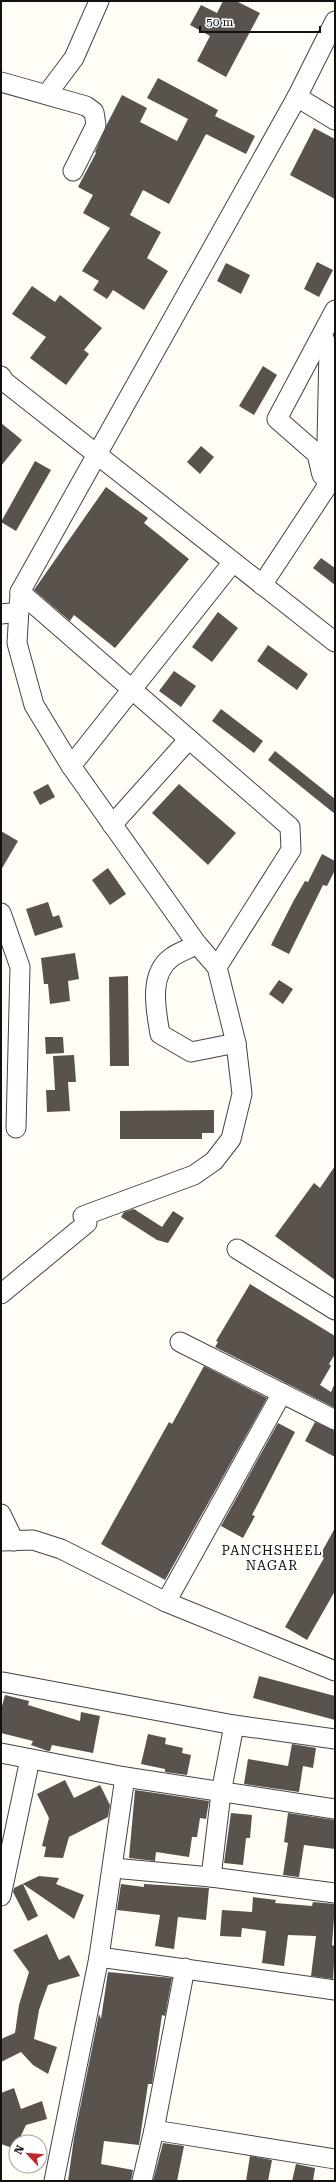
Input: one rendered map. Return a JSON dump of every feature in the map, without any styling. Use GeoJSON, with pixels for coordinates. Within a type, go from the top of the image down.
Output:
{"type":"FeatureCollection","features":[{"type":"Feature","properties":{"kind":"street"},"geometry":{"type":"LineString","coordinates":[[47,94],[74,58],[99,1]]}},
{"type":"Feature","properties":{"kind":"street"},"geometry":{"type":"LineString","coordinates":[[1,1294],[85,1220],[194,1175],[214,1162],[231,1140],[242,1094],[236,1043],[217,967],[197,944],[112,825],[71,766],[34,705],[10,613],[20,592],[297,97],[335,21]]}},
{"type":"Feature","properties":{"kind":"street"},"geometry":{"type":"LineString","coordinates":[[1,82],[86,106],[94,112],[96,125],[73,171]]}},
{"type":"Feature","properties":{"kind":"street"},"geometry":{"type":"LineString","coordinates":[[297,97],[335,120]]}},
{"type":"Feature","properties":{"kind":"street"},"geometry":{"type":"LineString","coordinates":[[262,585],[330,490],[329,345],[335,310]]}},
{"type":"Feature","properties":{"kind":"street"},"geometry":{"type":"LineString","coordinates":[[329,345],[277,418],[317,454],[330,490]]}},
{"type":"Feature","properties":{"kind":"street"},"geometry":{"type":"LineString","coordinates":[[2,380],[98,454],[335,642]]}},
{"type":"Feature","properties":{"kind":"street"},"geometry":{"type":"LineString","coordinates":[[71,766],[233,562]]}},
{"type":"Feature","properties":{"kind":"street"},"geometry":{"type":"LineString","coordinates":[[20,592],[290,827],[291,850],[217,967]]}},
{"type":"Feature","properties":{"kind":"street"},"geometry":{"type":"LineString","coordinates":[[112,825],[189,739]]}},
{"type":"Feature","properties":{"kind":"street"},"geometry":{"type":"LineString","coordinates":[[1,913],[20,967],[16,1128]]}},
{"type":"Feature","properties":{"kind":"street"},"geometry":{"type":"LineString","coordinates":[[197,944],[171,958],[159,974],[155,1003],[160,1034],[190,1052],[236,1043]]}},
{"type":"Feature","properties":{"kind":"street"},"geometry":{"type":"LineString","coordinates":[[237,1250],[335,1310]]}},
{"type":"Feature","properties":{"kind":"street"},"geometry":{"type":"LineString","coordinates":[[180,1342],[335,1420]]}},
{"type":"Feature","properties":{"kind":"street"},"geometry":{"type":"LineString","coordinates":[[166,1602],[282,1393]]}},
{"type":"Feature","properties":{"kind":"street"},"geometry":{"type":"LineString","coordinates":[[1,1514],[8,1541],[33,1540],[61,1549],[166,1602],[335,1671]]}},
{"type":"Feature","properties":{"kind":"street"},"geometry":{"type":"LineString","coordinates":[[3,1682],[234,1725],[335,1739]]}},
{"type":"Feature","properties":{"kind":"street"},"geometry":{"type":"LineString","coordinates":[[211,1877],[221,1793],[234,1725]]}},
{"type":"Feature","properties":{"kind":"street"},"geometry":{"type":"LineString","coordinates":[[1,1753],[125,1777],[221,1793],[335,1809]]}},
{"type":"Feature","properties":{"kind":"street"},"geometry":{"type":"LineString","coordinates":[[1,1896],[30,1759]]}},
{"type":"Feature","properties":{"kind":"street"},"geometry":{"type":"LineString","coordinates":[[54,2181],[99,1958],[125,1777]]}},
{"type":"Feature","properties":{"kind":"street"},"geometry":{"type":"LineString","coordinates":[[113,1868],[211,1877],[335,1893]]}},
{"type":"Feature","properties":{"kind":"street"},"geometry":{"type":"LineString","coordinates":[[99,1958],[185,1968],[335,1990]]}},
{"type":"Feature","properties":{"kind":"street"},"geometry":{"type":"LineString","coordinates":[[142,2181],[154,2130],[185,1968]]}},
{"type":"Feature","properties":{"kind":"street"},"geometry":{"type":"LineString","coordinates":[[154,2130],[335,2160]]}},
{"type":"Feature","properties":{"kind":"building"},"geometry":{"type":"Polygon","coordinates":[[[223,1],[236,1],[260,13],[226,77],[197,61],[210,36],[190,25],[201,5],[217,13],[223,1]]]}},
{"type":"Feature","properties":{"kind":"building"},"geometry":{"type":"Polygon","coordinates":[[[158,78],[218,110],[215,116],[255,136],[246,154],[206,134],[169,204],[143,190],[130,215],[161,232],[147,258],[168,271],[144,310],[113,290],[107,299],[93,290],[99,281],[82,271],[110,228],[83,213],[93,195],[78,187],[96,153],[95,152],[107,124],[122,95],[147,108],[140,122],[177,141],[188,119],[147,98],[158,78]]]}},
{"type":"Feature","properties":{"kind":"building"},"geometry":{"type":"Polygon","coordinates":[[[314,128],[335,139],[335,199],[290,175],[314,128]]]}},
{"type":"Feature","properties":{"kind":"building"},"geometry":{"type":"Polygon","coordinates":[[[317,262],[333,270],[319,297],[304,289],[317,262]]]}},
{"type":"Feature","properties":{"kind":"building"},"geometry":{"type":"Polygon","coordinates":[[[226,263],[250,275],[241,294],[217,281],[226,263]]]}},
{"type":"Feature","properties":{"kind":"building"},"geometry":{"type":"Polygon","coordinates":[[[32,286],[55,302],[60,295],[102,328],[84,350],[89,354],[66,385],[30,358],[46,337],[12,314],[32,286]]]}},
{"type":"Feature","properties":{"kind":"building"},"geometry":{"type":"Polygon","coordinates":[[[263,366],[277,375],[254,415],[239,406],[263,366]]]}},
{"type":"Feature","properties":{"kind":"building"},"geometry":{"type":"Polygon","coordinates":[[[1,423],[22,440],[1,466],[1,423]]]}},
{"type":"Feature","properties":{"kind":"building"},"geometry":{"type":"Polygon","coordinates":[[[201,446],[214,457],[200,474],[187,462],[201,446]]]}},
{"type":"Feature","properties":{"kind":"building"},"geometry":{"type":"Polygon","coordinates":[[[35,461],[51,470],[16,531],[1,522],[35,461]]]}},
{"type":"Feature","properties":{"kind":"building"},"geometry":{"type":"Polygon","coordinates":[[[106,487],[148,518],[144,523],[189,559],[115,648],[74,615],[70,621],[34,590],[106,487]]]}},
{"type":"Feature","properties":{"kind":"building"},"geometry":{"type":"Polygon","coordinates":[[[321,558],[335,568],[335,585],[313,568],[321,558]]]}},
{"type":"Feature","properties":{"kind":"building"},"geometry":{"type":"Polygon","coordinates":[[[218,612],[238,628],[212,662],[192,647],[218,612]]]}},
{"type":"Feature","properties":{"kind":"building"},"geometry":{"type":"Polygon","coordinates":[[[268,645],[308,674],[297,690],[257,661],[268,645]]]}},
{"type":"Feature","properties":{"kind":"building"},"geometry":{"type":"Polygon","coordinates":[[[174,671],[196,686],[181,707],[159,691],[174,671]]]}},
{"type":"Feature","properties":{"kind":"building"},"geometry":{"type":"Polygon","coordinates":[[[221,709],[263,741],[254,753],[212,721],[221,709]]]}},
{"type":"Feature","properties":{"kind":"building"},"geometry":{"type":"Polygon","coordinates":[[[275,751],[335,799],[335,814],[268,760],[275,751]]]}},
{"type":"Feature","properties":{"kind":"building"},"geometry":{"type":"Polygon","coordinates":[[[48,784],[55,797],[40,805],[33,792],[48,784]]]}},
{"type":"Feature","properties":{"kind":"building"},"geometry":{"type":"Polygon","coordinates":[[[179,784],[236,833],[208,865],[152,813],[179,784]]]}},
{"type":"Feature","properties":{"kind":"building"},"geometry":{"type":"Polygon","coordinates":[[[1,831],[18,841],[1,870],[1,831]]]}},
{"type":"Feature","properties":{"kind":"building"},"geometry":{"type":"Polygon","coordinates":[[[322,854],[335,861],[335,870],[327,886],[323,885],[289,954],[271,945],[294,900],[305,881],[308,882],[322,854]]]}},
{"type":"Feature","properties":{"kind":"building"},"geometry":{"type":"Polygon","coordinates":[[[108,868],[126,894],[110,905],[92,880],[108,868]]]}},
{"type":"Feature","properties":{"kind":"building"},"geometry":{"type":"Polygon","coordinates":[[[48,902],[53,917],[59,915],[63,927],[35,936],[26,909],[48,902]]]}},
{"type":"Feature","properties":{"kind":"building"},"geometry":{"type":"Polygon","coordinates":[[[75,953],[79,979],[68,981],[70,1001],[50,1004],[48,984],[44,984],[41,958],[75,953]]]}},
{"type":"Feature","properties":{"kind":"building"},"geometry":{"type":"Polygon","coordinates":[[[128,976],[129,1066],[110,1066],[109,977],[128,976]]]}},
{"type":"Feature","properties":{"kind":"building"},"geometry":{"type":"Polygon","coordinates":[[[279,980],[293,989],[283,1004],[269,994],[279,980]]]}},
{"type":"Feature","properties":{"kind":"building"},"geometry":{"type":"Polygon","coordinates":[[[45,1037],[63,1037],[64,1053],[46,1054],[45,1037]]]}},
{"type":"Feature","properties":{"kind":"building"},"geometry":{"type":"Polygon","coordinates":[[[74,1055],[76,1082],[68,1082],[70,1111],[47,1112],[46,1090],[55,1090],[53,1056],[74,1055]]]}},
{"type":"Feature","properties":{"kind":"building"},"geometry":{"type":"Polygon","coordinates":[[[214,1110],[214,1133],[202,1133],[202,1139],[120,1139],[120,1111],[214,1110]]]}},
{"type":"Feature","properties":{"kind":"building"},"geometry":{"type":"Polygon","coordinates":[[[335,1166],[335,1280],[275,1236],[314,1183],[320,1188],[335,1166]]]}},
{"type":"Feature","properties":{"kind":"building"},"geometry":{"type":"Polygon","coordinates":[[[134,1209],[162,1227],[173,1211],[184,1218],[168,1243],[157,1240],[121,1217],[124,1212],[134,1209]]]}},
{"type":"Feature","properties":{"kind":"building"},"geometry":{"type":"Polygon","coordinates":[[[250,1284],[335,1336],[335,1354],[329,1364],[331,1366],[320,1385],[331,1392],[335,1383],[335,1408],[215,1347],[218,1342],[216,1341],[250,1284]]]}},
{"type":"Feature","properties":{"kind":"building"},"geometry":{"type":"Polygon","coordinates":[[[204,1366],[267,1398],[165,1580],[101,1544],[169,1422],[172,1424],[204,1366]]]}},
{"type":"Feature","properties":{"kind":"building"},"geometry":{"type":"Polygon","coordinates":[[[315,1422],[335,1431],[335,1457],[305,1441],[315,1422]]]}},
{"type":"Feature","properties":{"kind":"building"},"geometry":{"type":"Polygon","coordinates":[[[278,1423],[295,1432],[252,1515],[255,1516],[243,1538],[221,1526],[278,1423]]]}},
{"type":"Feature","properties":{"kind":"building"},"geometry":{"type":"Polygon","coordinates":[[[335,1528],[335,1591],[307,1640],[285,1627],[324,1558],[320,1555],[335,1528]]]}},
{"type":"Feature","properties":{"kind":"building"},"geometry":{"type":"Polygon","coordinates":[[[259,1676],[335,1696],[335,1720],[253,1698],[259,1676]]]}},
{"type":"Feature","properties":{"kind":"building"},"geometry":{"type":"Polygon","coordinates":[[[5,1695],[29,1701],[28,1705],[80,1721],[81,1712],[100,1716],[93,1753],[52,1745],[50,1751],[48,1751],[31,1745],[33,1741],[1,1733],[1,1710],[5,1695]]]}},
{"type":"Feature","properties":{"kind":"building"},"geometry":{"type":"Polygon","coordinates":[[[148,1734],[166,1738],[165,1744],[183,1748],[182,1753],[191,1755],[187,1775],[165,1772],[165,1769],[141,1764],[148,1734]]]}},
{"type":"Feature","properties":{"kind":"building"},"geometry":{"type":"Polygon","coordinates":[[[292,1744],[316,1748],[313,1768],[303,1766],[299,1792],[244,1784],[248,1759],[288,1766],[292,1744]]]}},
{"type":"Feature","properties":{"kind":"building"},"geometry":{"type":"Polygon","coordinates":[[[65,1780],[74,1798],[100,1785],[110,1805],[108,1817],[69,1837],[63,1858],[44,1857],[46,1847],[42,1846],[49,1818],[37,1794],[65,1780]]]}},
{"type":"Feature","properties":{"kind":"building"},"geometry":{"type":"Polygon","coordinates":[[[135,1790],[209,1801],[206,1819],[200,1818],[197,1837],[192,1837],[189,1857],[156,1852],[155,1861],[129,1858],[135,1790]]]}},
{"type":"Feature","properties":{"kind":"building"},"geometry":{"type":"Polygon","coordinates":[[[231,1813],[252,1815],[250,1838],[246,1838],[243,1865],[224,1863],[231,1813]]]}},
{"type":"Feature","properties":{"kind":"building"},"geometry":{"type":"Polygon","coordinates":[[[288,1813],[335,1820],[335,1849],[304,1845],[299,1877],[283,1875],[288,1843],[284,1842],[288,1813]]]}},
{"type":"Feature","properties":{"kind":"building"},"geometry":{"type":"Polygon","coordinates":[[[39,1876],[59,1878],[56,1884],[84,1895],[74,1919],[23,1884],[38,1916],[28,1921],[13,1892],[14,1888],[39,1876]]]}},
{"type":"Feature","properties":{"kind":"building"},"geometry":{"type":"Polygon","coordinates":[[[121,1884],[144,1887],[144,1884],[209,1888],[206,1920],[178,1917],[174,1949],[155,1946],[160,1915],[117,1910],[121,1884]]]}},
{"type":"Feature","properties":{"kind":"building"},"geometry":{"type":"Polygon","coordinates":[[[253,1897],[276,1900],[275,1903],[312,1906],[313,1902],[335,1904],[332,1945],[335,1946],[333,1979],[311,1976],[316,1936],[288,1935],[284,1966],[262,1963],[266,1931],[242,1928],[241,1937],[220,1936],[222,1910],[252,1912],[253,1897]]]}},
{"type":"Feature","properties":{"kind":"building"},"geometry":{"type":"Polygon","coordinates":[[[47,1934],[59,1960],[69,1955],[80,1976],[48,1985],[39,2010],[34,2039],[57,2047],[48,2074],[33,2065],[21,2052],[1,2062],[1,2039],[15,2033],[19,2005],[29,1972],[13,1950],[47,1934]]]}},
{"type":"Feature","properties":{"kind":"building"},"geometry":{"type":"Polygon","coordinates":[[[108,1972],[172,1978],[165,2016],[162,2015],[152,2084],[148,2084],[139,2145],[104,2141],[101,2164],[133,2170],[131,2181],[68,2181],[74,2138],[99,2014],[101,2019],[108,1972]]]}},
{"type":"Feature","properties":{"kind":"building"},"geometry":{"type":"Polygon","coordinates":[[[14,2088],[21,2109],[42,2101],[47,2119],[26,2125],[22,2134],[8,2134],[8,2146],[1,2144],[1,2093],[14,2088]]]}},
{"type":"Feature","properties":{"kind":"building"},"geometry":{"type":"Polygon","coordinates":[[[163,2143],[184,2146],[177,2181],[153,2181],[163,2143]]]}},
{"type":"Feature","properties":{"kind":"building"},"geometry":{"type":"Polygon","coordinates":[[[250,2156],[272,2160],[268,2181],[246,2181],[250,2156]]]}},
{"type":"Feature","properties":{"kind":"building"},"geometry":{"type":"Polygon","coordinates":[[[296,2164],[315,2168],[313,2181],[292,2181],[296,2164]]]}},
{"type":"Feature","properties":{"kind":"district","name":"PANCHSHEEL NAGAR"},"geometry":{"type":"Point","coordinates":[272,1558]}}]}
